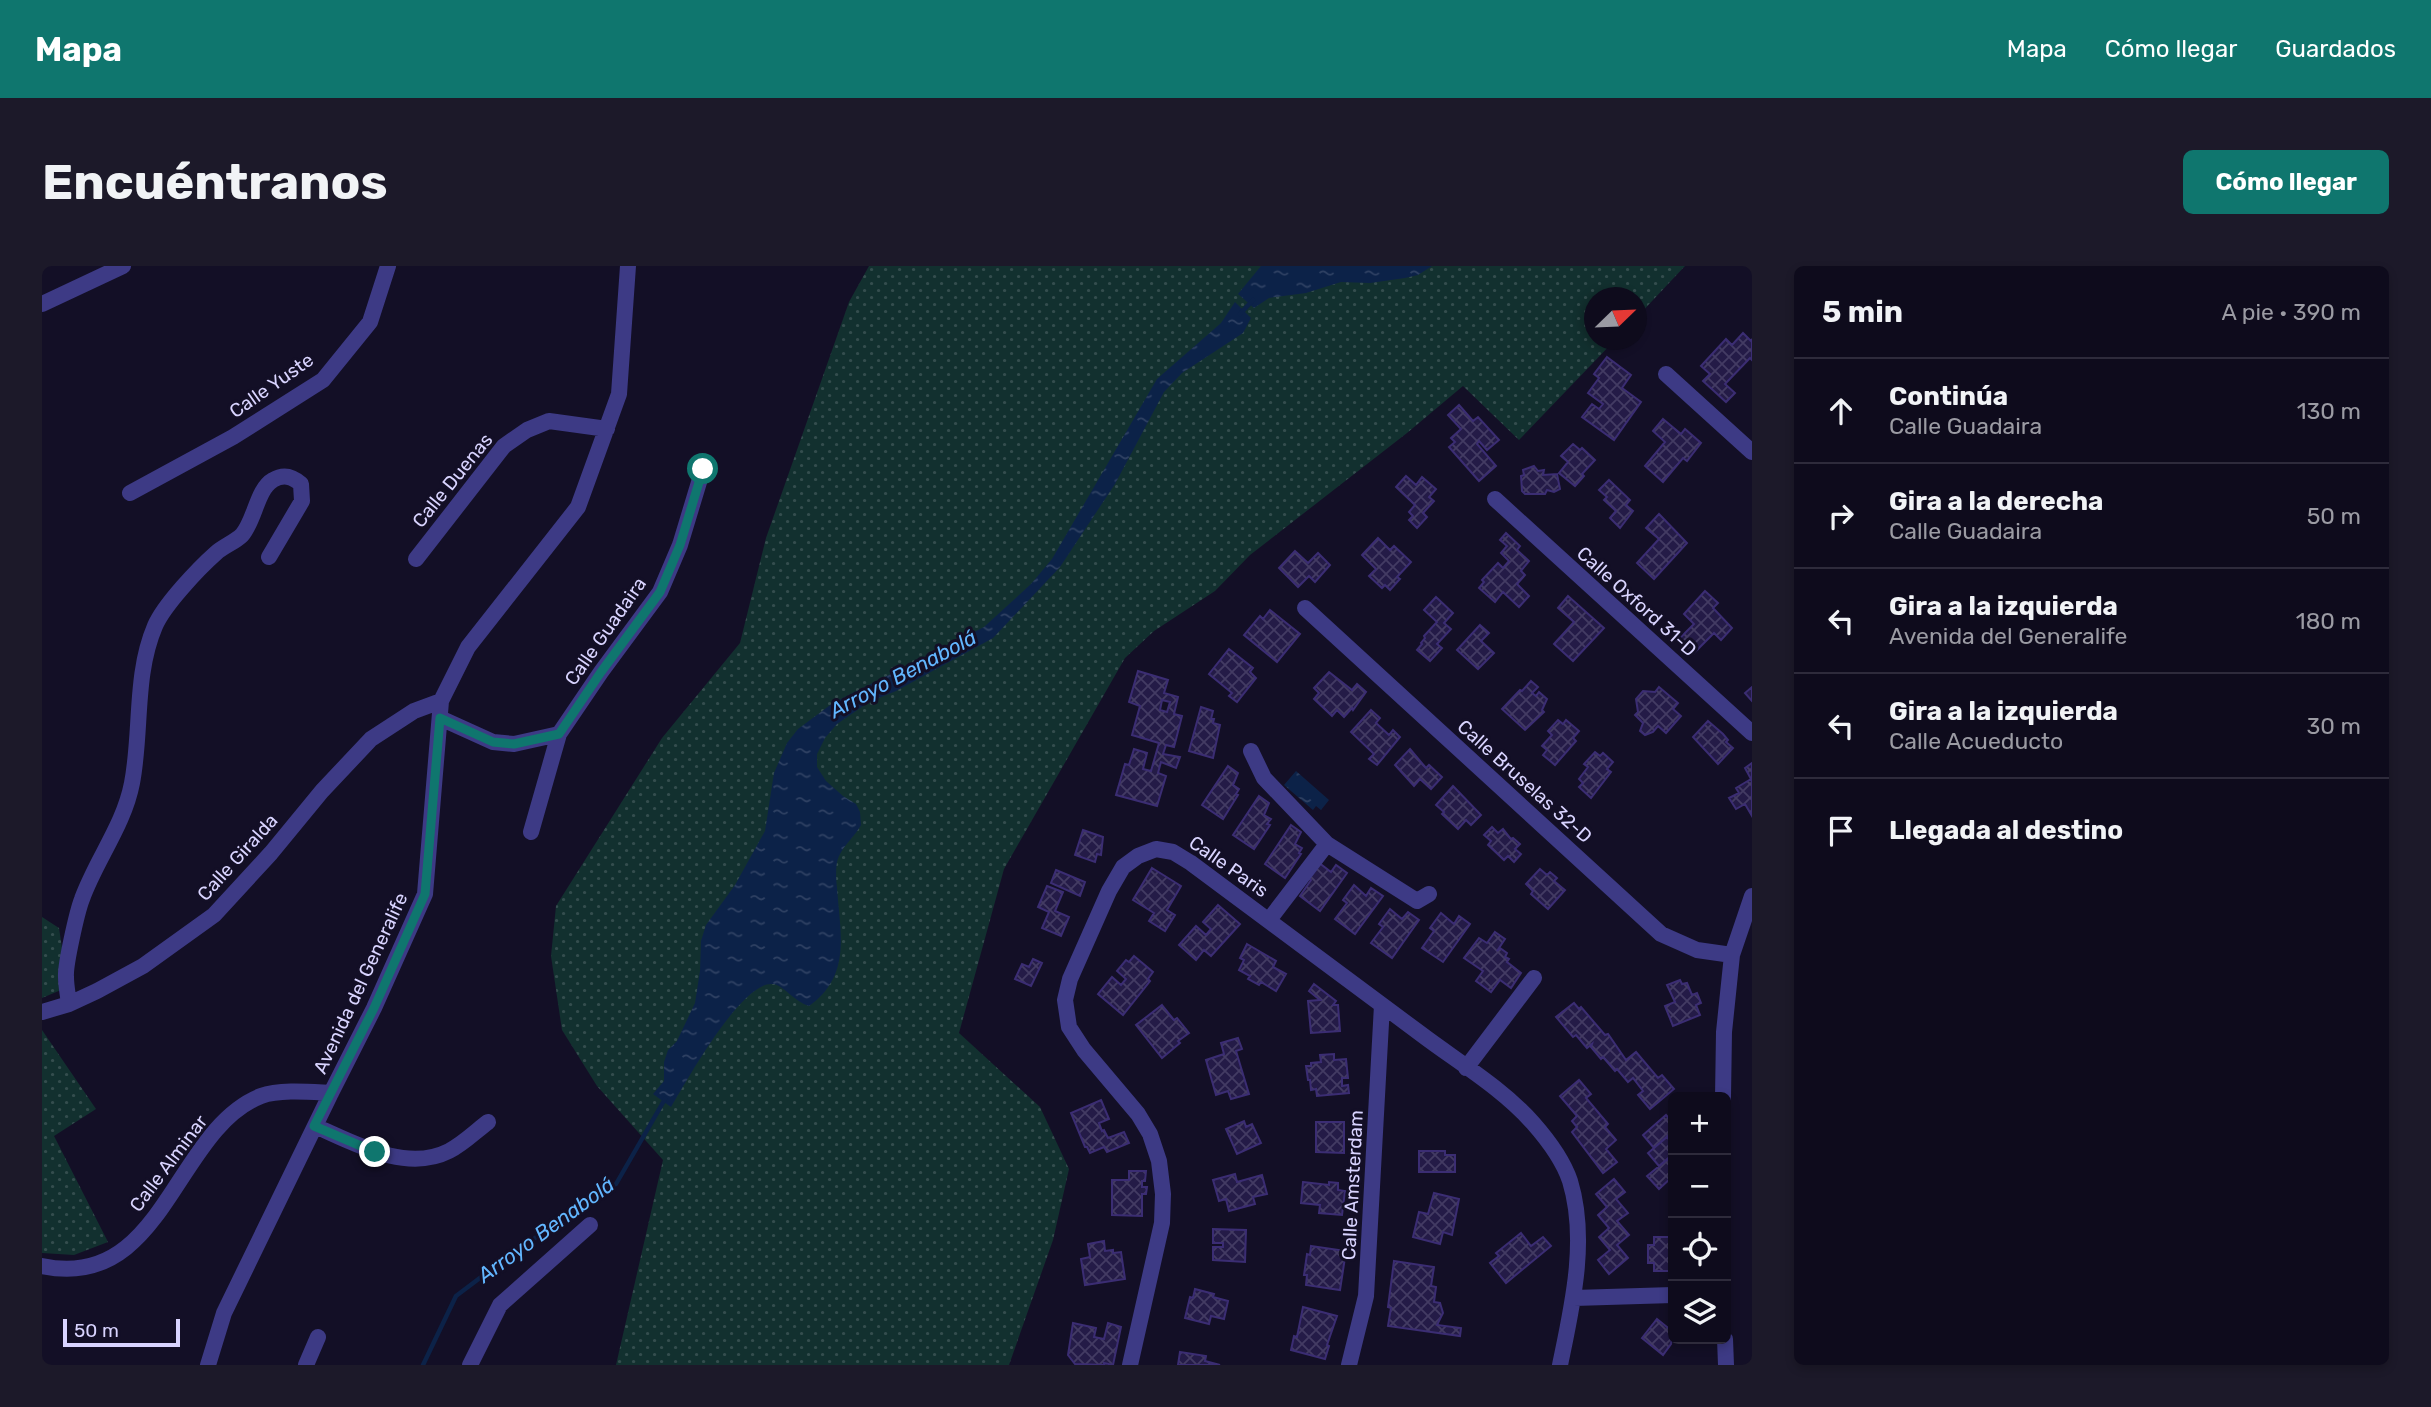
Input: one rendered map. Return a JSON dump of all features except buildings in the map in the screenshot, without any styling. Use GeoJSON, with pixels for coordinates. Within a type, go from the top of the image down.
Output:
{"type":"FeatureCollection","features":[{"type":"Feature","properties":{"kind":"street"},"geometry":{"type":"LineString","coordinates":[[42,304],[123,266]]}},
{"type":"Feature","properties":{"kind":"street","name":"Calle Yuste"},"geometry":{"type":"LineString","coordinates":[[130,493],[233,437],[323,380],[370,322],[388,266]]}},
{"type":"Feature","properties":{"kind":"street","name":"Avenida del Generalife"},"geometry":{"type":"LineString","coordinates":[[208,1365],[224,1313],[374,1008],[425,894],[441,701],[468,647],[578,507],[619,394],[628,266]]}},
{"type":"Feature","properties":{"kind":"street"},"geometry":{"type":"LineString","coordinates":[[1666,374],[1752,452]]}},
{"type":"Feature","properties":{"kind":"street","name":"Calle Duenas"},"geometry":{"type":"LineString","coordinates":[[416,559],[504,446],[527,430],[549,421],[607,429]]}},
{"type":"Feature","properties":{"kind":"street","name":"Calle Guadaira"},"geometry":{"type":"LineString","coordinates":[[531,832],[559,734],[660,592],[680,545],[703,469]]}},
{"type":"Feature","properties":{"kind":"street"},"geometry":{"type":"LineString","coordinates":[[69,1004],[66,975],[81,900],[123,814],[132,783],[142,667],[156,624],[184,587],[217,552],[241,536],[253,519],[263,491],[270,482],[282,476],[295,478],[301,484],[302,501],[269,557]]}},
{"type":"Feature","properties":{"kind":"street","name":"Calle Oxford 31-D"},"geometry":{"type":"LineString","coordinates":[[1495,499],[1752,733]]}},
{"type":"Feature","properties":{"kind":"street","name":"Calle Bruselas 32-D"},"geometry":{"type":"LineString","coordinates":[[1305,608],[1661,934],[1697,950],[1732,955]]}},
{"type":"Feature","properties":{"kind":"street","name":"Calle Giralda"},"geometry":{"type":"LineString","coordinates":[[42,1012],[69,1004],[142,966],[214,915],[371,740],[414,711],[441,701]]}},
{"type":"Feature","properties":{"kind":"street"},"geometry":{"type":"LineString","coordinates":[[440,718],[493,742],[514,744],[559,734]]}},
{"type":"Feature","properties":{"kind":"street"},"geometry":{"type":"LineString","coordinates":[[1251,751],[1264,778],[1327,844],[1417,901],[1429,894]]}},
{"type":"Feature","properties":{"kind":"street"},"geometry":{"type":"LineString","coordinates":[[1269,920],[1327,844]]}},
{"type":"Feature","properties":{"kind":"street","name":"Calle Paris"},"geometry":{"type":"LineString","coordinates":[[1130,1365],[1162,1223],[1163,1194],[1159,1161],[1150,1134],[1138,1114],[1084,1050],[1069,1027],[1065,1000],[1070,979],[1109,891],[1123,867],[1138,856],[1156,849],[1173,852],[1191,863],[1507,1098],[1532,1122],[1563,1165],[1575,1202],[1577,1236],[1574,1298],[1560,1365]]}},
{"type":"Feature","properties":{"kind":"street"},"geometry":{"type":"LineString","coordinates":[[1723,1092],[1724,1032],[1732,955],[1752,896]]}},
{"type":"Feature","properties":{"kind":"street"},"geometry":{"type":"LineString","coordinates":[[1466,1068],[1534,978]]}},
{"type":"Feature","properties":{"kind":"street","name":"Calle Amsterdam"},"geometry":{"type":"LineString","coordinates":[[1349,1365],[1366,1296],[1382,1005]]}},
{"type":"Feature","properties":{"kind":"street","name":"Calle Alminar"},"geometry":{"type":"LineString","coordinates":[[42,1266],[60,1270],[92,1265],[121,1253],[153,1221],[212,1136],[233,1112],[263,1095],[302,1091],[331,1093]]}},
{"type":"Feature","properties":{"kind":"street"},"geometry":{"type":"LineString","coordinates":[[314,1126],[375,1152],[417,1159],[448,1151],[488,1122]]}},
{"type":"Feature","properties":{"kind":"street"},"geometry":{"type":"LineString","coordinates":[[470,1365],[500,1305],[590,1225]]}},
{"type":"Feature","properties":{"kind":"street"},"geometry":{"type":"LineString","coordinates":[[1574,1298],[1668,1296]]}},
{"type":"Feature","properties":{"kind":"street"},"geometry":{"type":"LineString","coordinates":[[306,1365],[318,1337]]}},
{"type":"Feature","properties":{"kind":"street"},"geometry":{"type":"LineString","coordinates":[[1726,1344],[1726,1365]]}},
{"type":"Feature","properties":{"kind":"green space"},"geometry":{"type":"Polygon","coordinates":[[[869,266],[1685,266],[1647,306],[1647,287],[1584,287],[1584,350],[1605,350],[1519,440],[1463,386],[1250,555],[1215,591],[1154,631],[1125,658],[1004,869],[959,1033],[1040,1107],[1069,1169],[1053,1240],[1009,1365],[616,1365],[663,1160],[597,1086],[562,1030],[551,956],[556,906],[662,738],[740,643],[766,538],[849,302],[869,266]]]}},
{"type":"Feature","properties":{"kind":"green space"},"geometry":{"type":"Polygon","coordinates":[[[42,917],[59,928],[68,987],[42,998],[42,917]]]}},
{"type":"Feature","properties":{"kind":"green space"},"geometry":{"type":"Polygon","coordinates":[[[42,1030],[96,1109],[54,1136],[108,1242],[74,1255],[42,1253],[42,1030]]]}},
{"type":"Feature","properties":{"kind":"water"},"geometry":{"type":"Polygon","coordinates":[[[1261,266],[1432,266],[1418,275],[1405,278],[1370,283],[1341,282],[1306,293],[1269,298],[1254,308],[1238,294],[1261,266]]]}},
{"type":"Feature","properties":{"kind":"water"},"geometry":{"type":"Polygon","coordinates":[[[1235,302],[1251,318],[1243,333],[1182,373],[1164,392],[1115,484],[1060,567],[993,638],[896,691],[869,702],[837,724],[825,738],[817,754],[817,767],[826,781],[856,804],[861,825],[841,852],[837,863],[841,937],[838,967],[823,994],[809,1006],[773,984],[760,987],[746,998],[716,1035],[671,1107],[653,1094],[664,1081],[664,1062],[668,1050],[677,1041],[695,1003],[701,941],[706,925],[735,885],[765,831],[774,773],[787,743],[798,729],[833,703],[984,627],[1031,584],[1052,559],[1157,379],[1221,323],[1235,302]]]}},
{"type":"Feature","properties":{"kind":"water"},"geometry":{"type":"Polygon","coordinates":[[[1296,771],[1329,800],[1321,810],[1316,806],[1313,810],[1284,785],[1296,771]]]}},
{"type":"Feature","properties":{"kind":"waterway","name":"Arroyo Benabolá"},"geometry":{"type":"LineString","coordinates":[[1240,314],[1253,300]]}},
{"type":"Feature","properties":{"kind":"waterway","name":"Arroyo Benabolá"},"geometry":{"type":"LineString","coordinates":[[423,1365],[456,1296],[517,1250],[616,1184],[665,1099]]}},
{"type":"Feature","properties":{"kind":"route"},"geometry":{"type":"LineString","coordinates":[[375,1152],[314,1126],[374,1008],[425,894],[440,718],[493,742],[514,744],[559,734],[660,592],[680,545],[703,469]]}}]}
